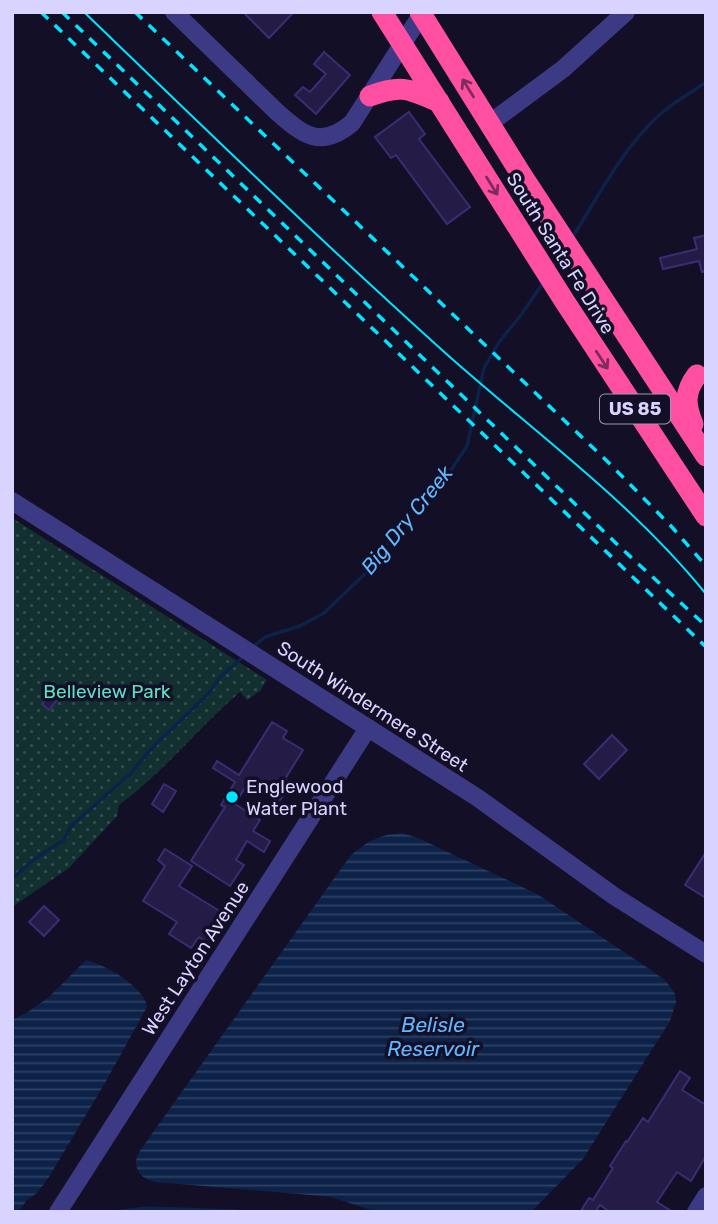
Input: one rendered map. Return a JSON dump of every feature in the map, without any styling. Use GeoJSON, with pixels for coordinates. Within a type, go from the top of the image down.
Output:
{"type":"FeatureCollection","features":[{"type":"Feature","properties":{"kind":"highway","name":"South Santa Fe Drive"},"geometry":{"type":"LineString","coordinates":[[382,12],[565,302],[706,516]]}},
{"type":"Feature","properties":{"kind":"highway","name":"South Santa Fe Drive"},"geometry":{"type":"LineString","coordinates":[[421,13],[706,456]]}},
{"type":"Feature","properties":{"kind":"highway"},"geometry":{"type":"LineString","coordinates":[[370,96],[391,88],[409,89],[439,102]]}},
{"type":"Feature","properties":{"kind":"highway"},"geometry":{"type":"LineString","coordinates":[[636,350],[667,375],[681,379],[701,371]]}},
{"type":"Feature","properties":{"kind":"highway"},"geometry":{"type":"LineString","coordinates":[[701,371],[687,392],[686,403],[706,456]]}},
{"type":"Feature","properties":{"kind":"street"},"geometry":{"type":"LineString","coordinates":[[174,12],[276,112],[295,128],[314,138],[336,136],[352,123],[421,13]]}},
{"type":"Feature","properties":{"kind":"street"},"geometry":{"type":"LineString","coordinates":[[490,123],[563,69],[626,12]]}},
{"type":"Feature","properties":{"kind":"street"},"geometry":{"type":"LineString","coordinates":[[666,395],[701,371]]}},
{"type":"Feature","properties":{"kind":"street","name":"South Windermere Street"},"geometry":{"type":"LineString","coordinates":[[12,502],[496,810],[614,896],[706,954]]}},
{"type":"Feature","properties":{"kind":"street","name":"West Layton Avenue"},"geometry":{"type":"LineString","coordinates":[[58,1212],[368,728]]}},
{"type":"Feature","properties":{"kind":"street"},"geometry":{"type":"LineString","coordinates":[[696,1212],[706,1196]]}},
{"type":"Feature","properties":{"kind":"green space","name":"Belleview Park"},"geometry":{"type":"Polygon","coordinates":[[[12,518],[267,680],[260,691],[247,700],[240,692],[151,778],[119,805],[117,816],[69,868],[12,907],[12,518]]]}},
{"type":"Feature","properties":{"kind":"water","name":"Belisle Reservoir"},"geometry":{"type":"Polygon","coordinates":[[[402,833],[537,894],[651,970],[666,981],[675,994],[676,1002],[670,1021],[583,1159],[531,1212],[377,1212],[331,1197],[155,1182],[141,1175],[136,1163],[139,1152],[350,856],[374,840],[402,833]]]}},
{"type":"Feature","properties":{"kind":"water"},"geometry":{"type":"Polygon","coordinates":[[[86,960],[113,971],[132,984],[145,999],[147,1007],[49,1177],[18,1212],[12,1212],[12,1020],[49,997],[86,960]]]}},
{"type":"Feature","properties":{"kind":"building"},"geometry":{"type":"Polygon","coordinates":[[[243,12],[294,12],[269,38],[243,12]]]}},
{"type":"Feature","properties":{"kind":"building"},"geometry":{"type":"Polygon","coordinates":[[[324,52],[350,75],[316,114],[295,95],[303,87],[310,92],[326,74],[314,64],[324,52]]]}},
{"type":"Feature","properties":{"kind":"building"},"geometry":{"type":"Polygon","coordinates":[[[409,112],[425,134],[419,139],[470,207],[447,224],[396,155],[391,158],[375,137],[409,112]]]}},
{"type":"Feature","properties":{"kind":"building"},"geometry":{"type":"Polygon","coordinates":[[[706,235],[706,271],[702,272],[699,261],[663,269],[660,258],[697,249],[694,238],[706,235]]]}},
{"type":"Feature","properties":{"kind":"building"},"geometry":{"type":"Polygon","coordinates":[[[53,691],[60,696],[49,710],[42,704],[53,691]]]}},
{"type":"Feature","properties":{"kind":"building","name":"Englewood Water Plant"},"geometry":{"type":"Polygon","coordinates":[[[272,722],[287,731],[283,738],[303,750],[285,779],[291,783],[280,800],[255,785],[252,790],[246,786],[235,804],[260,820],[253,831],[270,841],[264,852],[247,841],[236,860],[244,865],[230,886],[191,861],[225,807],[221,805],[235,782],[213,768],[217,761],[239,775],[272,722]]]}},
{"type":"Feature","properties":{"kind":"building"},"geometry":{"type":"Polygon","coordinates":[[[612,735],[627,750],[599,779],[584,764],[612,735]]]}},
{"type":"Feature","properties":{"kind":"building"},"geometry":{"type":"Polygon","coordinates":[[[164,784],[176,791],[163,812],[152,804],[164,784]]]}},
{"type":"Feature","properties":{"kind":"building"},"geometry":{"type":"Polygon","coordinates":[[[165,849],[192,866],[179,886],[226,915],[208,943],[199,937],[191,948],[169,934],[177,922],[143,901],[165,866],[158,860],[165,849]]]}},
{"type":"Feature","properties":{"kind":"building"},"geometry":{"type":"Polygon","coordinates":[[[706,852],[706,898],[685,885],[706,852]]]}},
{"type":"Feature","properties":{"kind":"building"},"geometry":{"type":"Polygon","coordinates":[[[44,906],[59,920],[44,936],[29,922],[44,906]]]}},
{"type":"Feature","properties":{"kind":"building"},"geometry":{"type":"Polygon","coordinates":[[[680,1071],[690,1078],[682,1090],[706,1105],[706,1156],[691,1181],[677,1172],[657,1202],[673,1212],[610,1212],[600,1205],[595,1212],[586,1212],[582,1209],[589,1198],[593,1200],[626,1141],[643,1118],[648,1122],[680,1071]]]}},
{"type":"Feature","properties":{"kind":"waterway","name":"Big Dry Creek"},"geometry":{"type":"LineString","coordinates":[[572,238],[611,175],[644,130],[668,107],[706,82]]}},
{"type":"Feature","properties":{"kind":"waterway","name":"Big Dry Creek"},"geometry":{"type":"LineString","coordinates":[[553,267],[562,253]]}},
{"type":"Feature","properties":{"kind":"waterway","name":"Big Dry Creek"},"geometry":{"type":"LineString","coordinates":[[252,648],[265,637],[300,626],[324,613],[367,572],[419,501],[447,476],[467,446],[484,368],[499,342],[543,283]]}},
{"type":"Feature","properties":{"kind":"waterway","name":"Big Dry Creek"},"geometry":{"type":"LineString","coordinates":[[12,879],[33,860],[64,840],[70,827],[130,774],[151,749],[209,693],[219,678],[244,656]]}},
{"type":"Feature","properties":{"kind":"waterway"},"geometry":{"type":"LineString","coordinates":[[114,1212],[147,1208],[237,1211]]}},
{"type":"Feature","properties":{"kind":"tram line"},"geometry":{"type":"LineString","coordinates":[[84,12],[396,309],[613,497],[645,527],[706,594]]}},
{"type":"Feature","properties":{"kind":"railway"},"geometry":{"type":"LineString","coordinates":[[41,12],[706,647]]}},
{"type":"Feature","properties":{"kind":"railway"},"geometry":{"type":"LineString","coordinates":[[62,12],[621,548],[706,626]]}},
{"type":"Feature","properties":{"kind":"railway"},"geometry":{"type":"LineString","coordinates":[[135,12],[608,462],[706,566]]}},
{"type":"Feature","properties":{"kind":"place","name":"Englewood Water Plant"},"geometry":{"type":"Point","coordinates":[232,797]}}]}
